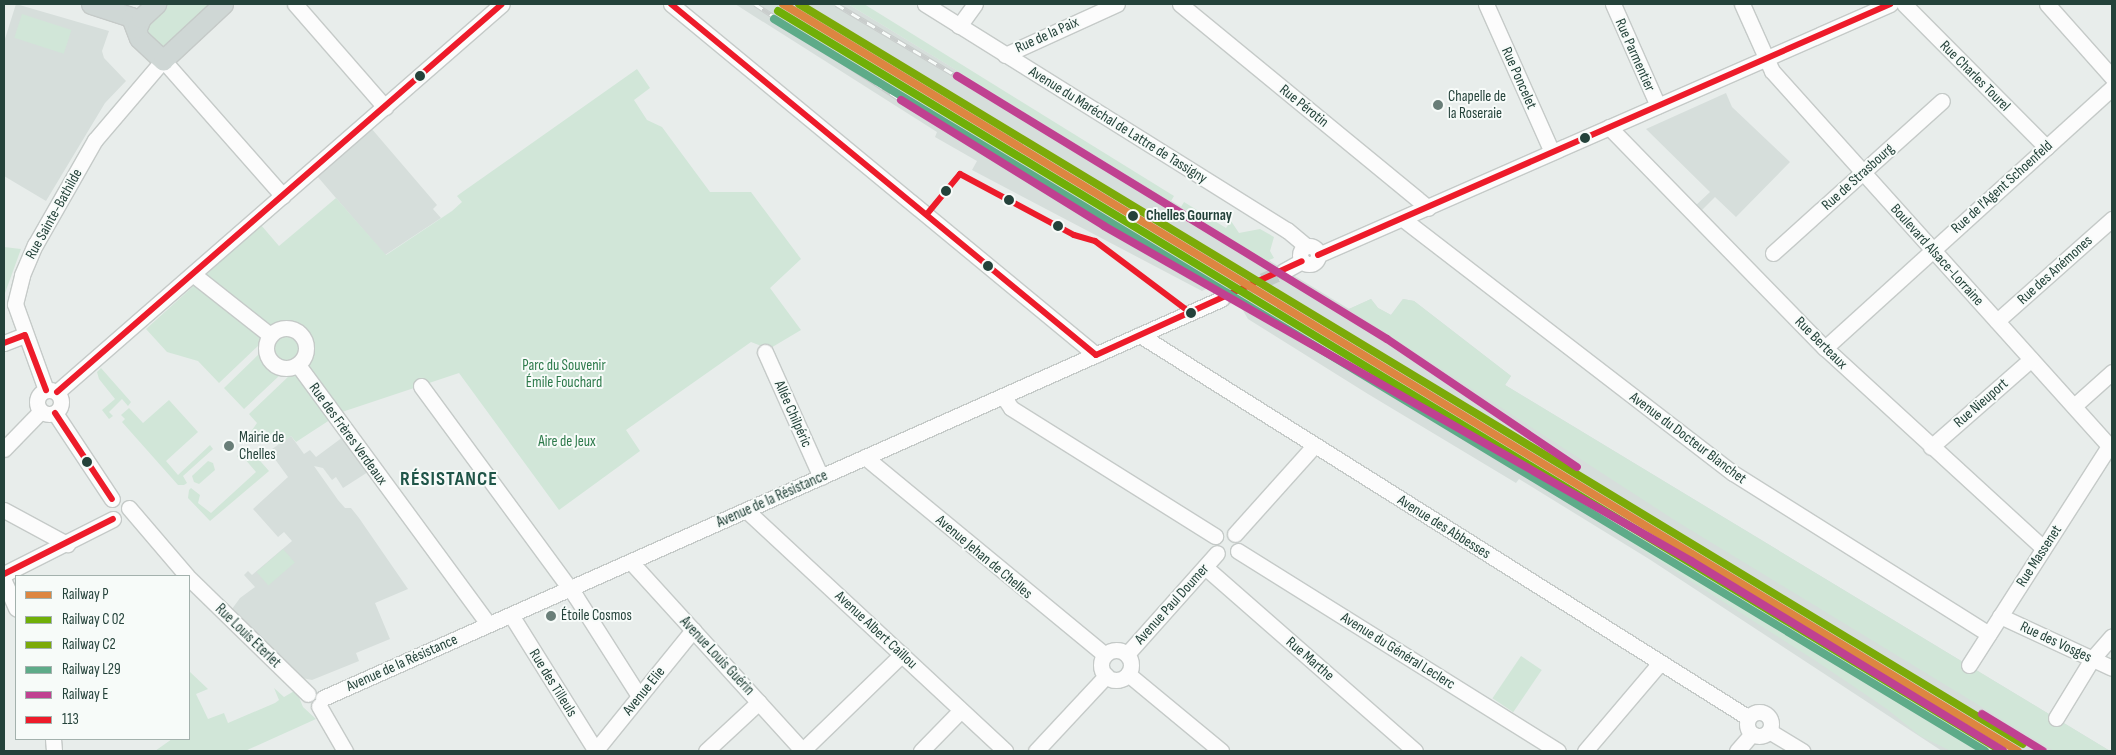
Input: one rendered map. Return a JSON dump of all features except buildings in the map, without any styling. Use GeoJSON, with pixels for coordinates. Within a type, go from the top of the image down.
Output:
{"type":"FeatureCollection","features":[{"type":"Feature","properties":{"kind":"main road"},"geometry":{"type":"LineString","coordinates":[[91,4],[131,17],[140,38],[163,60],[223,4]]}},
{"type":"Feature","properties":{"kind":"main road"},"geometry":{"type":"LineString","coordinates":[[137,28],[147,5]]}},
{"type":"Feature","properties":{"kind":"street"},"geometry":{"type":"LineString","coordinates":[[295,4],[385,108]]}},
{"type":"Feature","properties":{"kind":"street"},"geometry":{"type":"LineString","coordinates":[[122,515],[107,508],[112,499],[37,397],[51,391],[194,275],[502,4]]}},
{"type":"Feature","properties":{"kind":"street"},"geometry":{"type":"LineString","coordinates":[[671,4],[1096,354]]}},
{"type":"Feature","properties":{"kind":"street"},"geometry":{"type":"LineString","coordinates":[[959,26],[975,4]]}},
{"type":"Feature","properties":{"kind":"street","name":"Rue de la Paix"},"geometry":{"type":"LineString","coordinates":[[1005,54],[1117,4]]}},
{"type":"Feature","properties":{"kind":"street","name":"Rue Pérotin"},"geometry":{"type":"LineString","coordinates":[[1180,4],[1428,208]]}},
{"type":"Feature","properties":{"kind":"street","name":"Rue Poncelet"},"geometry":{"type":"LineString","coordinates":[[1486,4],[1552,152]]}},
{"type":"Feature","properties":{"kind":"street","name":"Rue Parmentier"},"geometry":{"type":"LineString","coordinates":[[1613,4],[1658,106]]}},
{"type":"Feature","properties":{"kind":"street","name":"Boulevard Alsace-Lorraine"},"geometry":{"type":"LineString","coordinates":[[1742,4],[1772,71],[2111,448]]}},
{"type":"Feature","properties":{"kind":"street","name":"Rue Charles Tourel"},"geometry":{"type":"LineString","coordinates":[[1904,4],[2046,147]]}},
{"type":"Feature","properties":{"kind":"street"},"geometry":{"type":"LineString","coordinates":[[2047,4],[2112,77]]}},
{"type":"Feature","properties":{"kind":"street","name":"Avenue du Maréchal de Lattre de Tassigny"},"geometry":{"type":"LineString","coordinates":[[926,5],[1287,230],[1312,250]]}},
{"type":"Feature","properties":{"kind":"street"},"geometry":{"type":"LineString","coordinates":[[1284,271],[1302,261],[1300,252],[1312,250],[1403,219],[1886,5]]}},
{"type":"Feature","properties":{"kind":"street"},"geometry":{"type":"LineString","coordinates":[[163,60],[283,196]]}},
{"type":"Feature","properties":{"kind":"street","name":"Rue Sainte-Bathilde"},"geometry":{"type":"LineString","coordinates":[[51,391],[9,304],[35,245],[95,140],[163,60]]}},
{"type":"Feature","properties":{"kind":"street","name":"Rue de l'Agent Schoenfeld"},"geometry":{"type":"LineString","coordinates":[[1826,348],[2112,88]]}},
{"type":"Feature","properties":{"kind":"street","name":"Rue de Strasbourg"},"geometry":{"type":"LineString","coordinates":[[1774,253],[1942,101]]}},
{"type":"Feature","properties":{"kind":"street","name":"Rue Berteaux"},"geometry":{"type":"LineString","coordinates":[[1609,127],[1826,348],[1931,447],[2043,548]]}},
{"type":"Feature","properties":{"kind":"street","name":"Avenue du Docteur Blanchet"},"geometry":{"type":"LineString","coordinates":[[1403,219],[1733,473],[1989,634]]}},
{"type":"Feature","properties":{"kind":"street","name":"Rue des Anémones"},"geometry":{"type":"LineString","coordinates":[[1997,321],[2112,219]]}},
{"type":"Feature","properties":{"kind":"street"},"geometry":{"type":"LineString","coordinates":[[194,275],[270,336]]}},
{"type":"Feature","properties":{"kind":"street","name":"Avenue de la Résistance"},"geometry":{"type":"LineString","coordinates":[[317,699],[631,562],[1221,299]]}},
{"type":"Feature","properties":{"kind":"street"},"geometry":{"type":"LineString","coordinates":[[285,328],[301,334],[306,350],[298,364],[287,368],[271,362],[266,346],[270,336],[285,328]]}},
{"type":"Feature","properties":{"kind":"street"},"geometry":{"type":"LineString","coordinates":[[4,343],[25,335]]}},
{"type":"Feature","properties":{"kind":"street","name":"Avenue des Abbesses"},"geometry":{"type":"LineString","coordinates":[[1140,335],[1749,718]]}},
{"type":"Feature","properties":{"kind":"street","name":"Allée Chilpéric"},"geometry":{"type":"LineString","coordinates":[[765,352],[821,477]]}},
{"type":"Feature","properties":{"kind":"street","name":"Rue Nieuport"},"geometry":{"type":"LineString","coordinates":[[1931,447],[2031,359]]}},
{"type":"Feature","properties":{"kind":"street","name":"Rue des Frères Verdeaux"},"geometry":{"type":"LineString","coordinates":[[298,364],[488,624]]}},
{"type":"Feature","properties":{"kind":"street"},"geometry":{"type":"LineString","coordinates":[[2074,406],[2112,372]]}},
{"type":"Feature","properties":{"kind":"street"},"geometry":{"type":"LineString","coordinates":[[421,386],[570,588],[640,696]]}},
{"type":"Feature","properties":{"kind":"street"},"geometry":{"type":"LineString","coordinates":[[4,449],[61,403],[51,391]]}},
{"type":"Feature","properties":{"kind":"street"},"geometry":{"type":"LineString","coordinates":[[1003,396],[1013,410],[1216,536]]}},
{"type":"Feature","properties":{"kind":"street"},"geometry":{"type":"LineString","coordinates":[[1235,534],[1314,446]]}},
{"type":"Feature","properties":{"kind":"street","name":"Rue Massenet"},"geometry":{"type":"LineString","coordinates":[[1969,665],[2043,548],[2111,448]]}},
{"type":"Feature","properties":{"kind":"street","name":"Avenue Jehan de Chelles"},"geometry":{"type":"LineString","coordinates":[[865,457],[1104,654]]}},
{"type":"Feature","properties":{"kind":"street"},"geometry":{"type":"LineString","coordinates":[[4,510],[67,544]]}},
{"type":"Feature","properties":{"kind":"street","name":"Avenue Albert Caillou"},"geometry":{"type":"LineString","coordinates":[[746,510],[1005,751]]}},
{"type":"Feature","properties":{"kind":"street"},"geometry":{"type":"LineString","coordinates":[[16,575],[67,544],[122,515]]}},
{"type":"Feature","properties":{"kind":"street","name":"Rue Louis Eterlet"},"geometry":{"type":"LineString","coordinates":[[122,515],[143,525],[186,575]]}},
{"type":"Feature","properties":{"kind":"street"},"geometry":{"type":"LineString","coordinates":[[1226,530],[1235,534],[1240,543],[1238,550],[1228,556],[1218,553],[1214,545],[1216,536],[1226,530]]}},
{"type":"Feature","properties":{"kind":"street","name":"Avenue du Général Leclerc"},"geometry":{"type":"LineString","coordinates":[[1238,550],[1558,751]]}},
{"type":"Feature","properties":{"kind":"street","name":"Avenue Paul Doumer"},"geometry":{"type":"LineString","coordinates":[[1127,654],[1218,553]]}},
{"type":"Feature","properties":{"kind":"street","name":"Avenue Louis Guérin"},"geometry":{"type":"LineString","coordinates":[[631,562],[802,751]]}},
{"type":"Feature","properties":{"kind":"street","name":"Rue Marthe"},"geometry":{"type":"LineString","coordinates":[[1205,567],[1415,751]]}},
{"type":"Feature","properties":{"kind":"street"},"geometry":{"type":"LineString","coordinates":[[15,575],[4,582],[15,606]]}},
{"type":"Feature","properties":{"kind":"street","name":"Rue Louis Eterlet"},"geometry":{"type":"LineString","coordinates":[[190,579],[317,699],[346,751]]}},
{"type":"Feature","properties":{"kind":"street","name":"Rue des Tilleuls"},"geometry":{"type":"LineString","coordinates":[[511,615],[595,751]]}},
{"type":"Feature","properties":{"kind":"street","name":"Rue des Vosges"},"geometry":{"type":"LineString","coordinates":[[2000,616],[2112,668]]}},
{"type":"Feature","properties":{"kind":"street","name":"Avenue Elie"},"geometry":{"type":"LineString","coordinates":[[595,751],[693,630]]}},
{"type":"Feature","properties":{"kind":"street"},"geometry":{"type":"LineString","coordinates":[[2056,718],[2092,659],[2112,636]]}},
{"type":"Feature","properties":{"kind":"street"},"geometry":{"type":"LineString","coordinates":[[1113,650],[1127,654],[1131,664],[1128,674],[1115,680],[1106,676],[1100,663],[1104,654],[1113,650]]}},
{"type":"Feature","properties":{"kind":"street"},"geometry":{"type":"LineString","coordinates":[[802,751],[902,654]]}},
{"type":"Feature","properties":{"kind":"street"},"geometry":{"type":"LineString","coordinates":[[1585,751],[1660,663]]}},
{"type":"Feature","properties":{"kind":"street"},"geometry":{"type":"LineString","coordinates":[[1128,674],[1221,751]]}},
{"type":"Feature","properties":{"kind":"street"},"geometry":{"type":"LineString","coordinates":[[1036,751],[1106,676]]}},
{"type":"Feature","properties":{"kind":"street"},"geometry":{"type":"LineString","coordinates":[[706,751],[758,702]]}},
{"type":"Feature","properties":{"kind":"street"},"geometry":{"type":"LineString","coordinates":[[921,751],[961,710]]}},
{"type":"Feature","properties":{"kind":"street"},"geometry":{"type":"LineString","coordinates":[[1754,713],[1765,714],[1770,720],[1769,731],[1761,736],[1752,734],[1747,726],[1749,718],[1754,713]]}},
{"type":"Feature","properties":{"kind":"street"},"geometry":{"type":"LineString","coordinates":[[1769,731],[1802,751]]}},
{"type":"Feature","properties":{"kind":"street"},"geometry":{"type":"LineString","coordinates":[[1737,751],[1752,734]]}},
{"type":"Feature","properties":{"kind":"shaded area"},"geometry":{"type":"Polygon","coordinates":[[[16,4],[109,31],[102,51],[104,58],[126,81],[105,103],[46,201],[4,176],[4,42],[16,4]]]}},
{"type":"Feature","properties":{"kind":"shaded area"},"geometry":{"type":"Polygon","coordinates":[[[735,4],[848,4],[1349,309],[1371,299],[1378,308],[1391,315],[1403,299],[1414,301],[1511,376],[1505,385],[2110,751],[1942,751],[1649,559],[1519,479],[1516,483],[1248,319],[1241,307],[1210,287],[1202,291],[972,170],[977,161],[935,137],[937,132],[735,4]]]}},
{"type":"Feature","properties":{"kind":"shaded area"},"geometry":{"type":"Polygon","coordinates":[[[1726,93],[1732,107],[1790,162],[1736,217],[1715,197],[1700,212],[1694,207],[1710,192],[1646,129],[1726,93]]]}},
{"type":"Feature","properties":{"kind":"shaded area"},"geometry":{"type":"Polygon","coordinates":[[[371,128],[437,205],[433,209],[441,218],[385,255],[317,176],[371,128]]]}},
{"type":"Feature","properties":{"kind":"shaded area"},"geometry":{"type":"Polygon","coordinates":[[[291,436],[304,454],[310,450],[316,457],[343,437],[368,472],[343,488],[336,477],[332,480],[323,468],[314,466],[338,500],[345,508],[351,508],[359,518],[408,589],[375,603],[390,639],[356,653],[359,661],[312,680],[302,678],[232,609],[240,598],[255,587],[244,575],[248,571],[252,575],[292,541],[284,532],[278,537],[253,509],[288,477],[269,451],[291,436]]]}},
{"type":"Feature","properties":{"kind":"green space"},"geometry":{"type":"Polygon","coordinates":[[[163,4],[215,4],[167,47],[161,47],[145,34],[143,25],[163,4]]]}},
{"type":"Feature","properties":{"kind":"green space"},"geometry":{"type":"Polygon","coordinates":[[[848,4],[864,4],[1174,196],[1171,201],[848,4]]]}},
{"type":"Feature","properties":{"kind":"green space"},"geometry":{"type":"Polygon","coordinates":[[[22,14],[71,30],[64,54],[14,38],[22,14]]]}},
{"type":"Feature","properties":{"kind":"green space","name":"Parc du Souvenir Émile Fouchard"},"geometry":{"type":"Polygon","coordinates":[[[637,69],[650,88],[634,100],[647,120],[662,127],[710,192],[751,192],[801,259],[770,288],[801,330],[769,349],[751,342],[626,430],[640,451],[559,510],[459,373],[342,412],[296,442],[291,436],[279,445],[265,430],[255,439],[250,433],[257,423],[249,414],[290,375],[280,375],[244,409],[224,388],[259,354],[259,345],[219,383],[198,361],[167,352],[146,329],[261,225],[279,246],[336,198],[386,255],[452,211],[462,202],[457,196],[461,193],[637,69]]]}},
{"type":"Feature","properties":{"kind":"green space"},"geometry":{"type":"Polygon","coordinates":[[[1184,202],[1226,228],[1231,221],[1239,233],[1260,229],[1274,237],[1270,251],[1274,258],[1267,261],[1181,207],[1184,202]]]}},
{"type":"Feature","properties":{"kind":"green space"},"geometry":{"type":"Polygon","coordinates":[[[4,247],[21,249],[4,296],[4,247]]]}},
{"type":"Feature","properties":{"kind":"green space"},"geometry":{"type":"Polygon","coordinates":[[[1371,299],[1378,308],[1391,315],[1403,299],[1414,301],[1511,376],[1505,385],[2110,751],[2054,751],[1676,521],[1349,309],[1371,299]]]}},
{"type":"Feature","properties":{"kind":"green space"},"geometry":{"type":"Polygon","coordinates":[[[101,368],[131,402],[128,406],[122,399],[109,412],[113,416],[109,419],[102,410],[115,399],[99,379],[97,372],[101,368]]]}},
{"type":"Feature","properties":{"kind":"green space"},"geometry":{"type":"Polygon","coordinates":[[[169,400],[198,432],[166,461],[178,475],[210,445],[213,449],[183,476],[187,483],[184,485],[178,485],[122,422],[125,419],[121,415],[129,408],[143,423],[169,400]]]}},
{"type":"Feature","properties":{"kind":"green space"},"geometry":{"type":"Polygon","coordinates":[[[247,446],[269,471],[210,521],[188,498],[189,490],[191,488],[200,495],[198,503],[211,513],[256,472],[244,458],[241,461],[237,456],[247,446]]]}},
{"type":"Feature","properties":{"kind":"green space"},"geometry":{"type":"Polygon","coordinates":[[[208,461],[213,463],[215,470],[199,484],[194,482],[192,476],[208,461]]]}},
{"type":"Feature","properties":{"kind":"green space"},"geometry":{"type":"Polygon","coordinates":[[[1514,468],[1733,592],[1994,751],[1951,751],[1920,736],[1887,709],[1816,661],[1514,468]]]}},
{"type":"Feature","properties":{"kind":"green space"},"geometry":{"type":"Polygon","coordinates":[[[283,549],[295,563],[268,586],[257,572],[283,549]]]}},
{"type":"Feature","properties":{"kind":"green space"},"geometry":{"type":"Polygon","coordinates":[[[1521,656],[1542,670],[1513,712],[1492,698],[1521,656]]]}},
{"type":"Feature","properties":{"kind":"green space"},"geometry":{"type":"Polygon","coordinates":[[[190,672],[208,689],[196,694],[208,719],[224,713],[228,723],[275,703],[279,700],[274,688],[284,697],[296,690],[303,707],[316,719],[245,751],[155,751],[171,740],[190,740],[190,672]]]}},
{"type":"Feature","properties":{"kind":"tunnel"},"geometry":{"type":"LineString","coordinates":[[1221,299],[1284,271]]}},
{"type":"Feature","properties":{"kind":"railway"},"geometry":{"type":"LineString","coordinates":[[755,4],[901,100]]}},
{"type":"Feature","properties":{"kind":"railway"},"geometry":{"type":"LineString","coordinates":[[836,4],[957,76]]}},
{"type":"Feature","properties":{"kind":"rail line","name":"P"},"geometry":{"type":"LineString","coordinates":[[783,4],[2018,751]]}},
{"type":"Feature","properties":{"kind":"rail line","name":"C2"},"geometry":{"type":"LineString","coordinates":[[799,4],[2023,744]]}},
{"type":"Feature","properties":{"kind":"rail line","name":"L29"},"geometry":{"type":"LineString","coordinates":[[774,19],[1985,751]]}},
{"type":"Feature","properties":{"kind":"rail line","name":"E"},"geometry":{"type":"LineString","coordinates":[[957,76],[1387,339],[1577,467]]}},
{"type":"Feature","properties":{"kind":"rail line","name":"E"},"geometry":{"type":"LineString","coordinates":[[901,100],[1104,226],[1691,561],[2003,751]]}},
{"type":"Feature","properties":{"kind":"rail line","name":"E"},"geometry":{"type":"LineString","coordinates":[[1982,714],[2043,751]]}},
{"type":"Feature","properties":{"kind":"transit line","name":"113"},"geometry":{"type":"LineString","coordinates":[[57,392],[502,4]]}},
{"type":"Feature","properties":{"kind":"transit line","name":"113"},"geometry":{"type":"LineString","coordinates":[[671,4],[1096,355],[1302,261]]}},
{"type":"Feature","properties":{"kind":"transit line","name":"113"},"geometry":{"type":"LineString","coordinates":[[1318,255],[1890,4]]}},
{"type":"Feature","properties":{"kind":"transit line"},"geometry":{"type":"LineString","coordinates":[[778,11],[2002,751]]}},
{"type":"Feature","properties":{"kind":"transit line","name":"113"},"geometry":{"type":"LineString","coordinates":[[927,214],[960,174],[1074,235],[1095,241],[1191,313]]}},
{"type":"Feature","properties":{"kind":"transit line","name":"113"},"geometry":{"type":"LineString","coordinates":[[4,343],[25,335],[46,390]]}},
{"type":"Feature","properties":{"kind":"transit line","name":"113"},"geometry":{"type":"LineString","coordinates":[[55,413],[112,499]]}},
{"type":"Feature","properties":{"kind":"transit line","name":"113"},"geometry":{"type":"LineString","coordinates":[[4,574],[113,519]]}},
{"type":"Feature","properties":{"kind":"place","name":"Chapelle de la Roseraie"},"geometry":{"type":"Point","coordinates":[1438,105]}},
{"type":"Feature","properties":{"kind":"place","name":"Chelles Gournay"},"geometry":{"type":"Point","coordinates":[1133,216]}},
{"type":"Feature","properties":{"kind":"place","name":"Mairie de Chelles"},"geometry":{"type":"Point","coordinates":[229,446]}},
{"type":"Feature","properties":{"kind":"place","name":"Étoile Cosmos"},"geometry":{"type":"Point","coordinates":[551,616]}},
{"type":"Feature","properties":{"kind":"district","name":"RÉSISTANCE"},"geometry":{"type":"Point","coordinates":[449,479]}},
{"type":"Feature","properties":{"kind":"park label","name":"Aire de Jeux"},"geometry":{"type":"Point","coordinates":[567,442]}}]}
